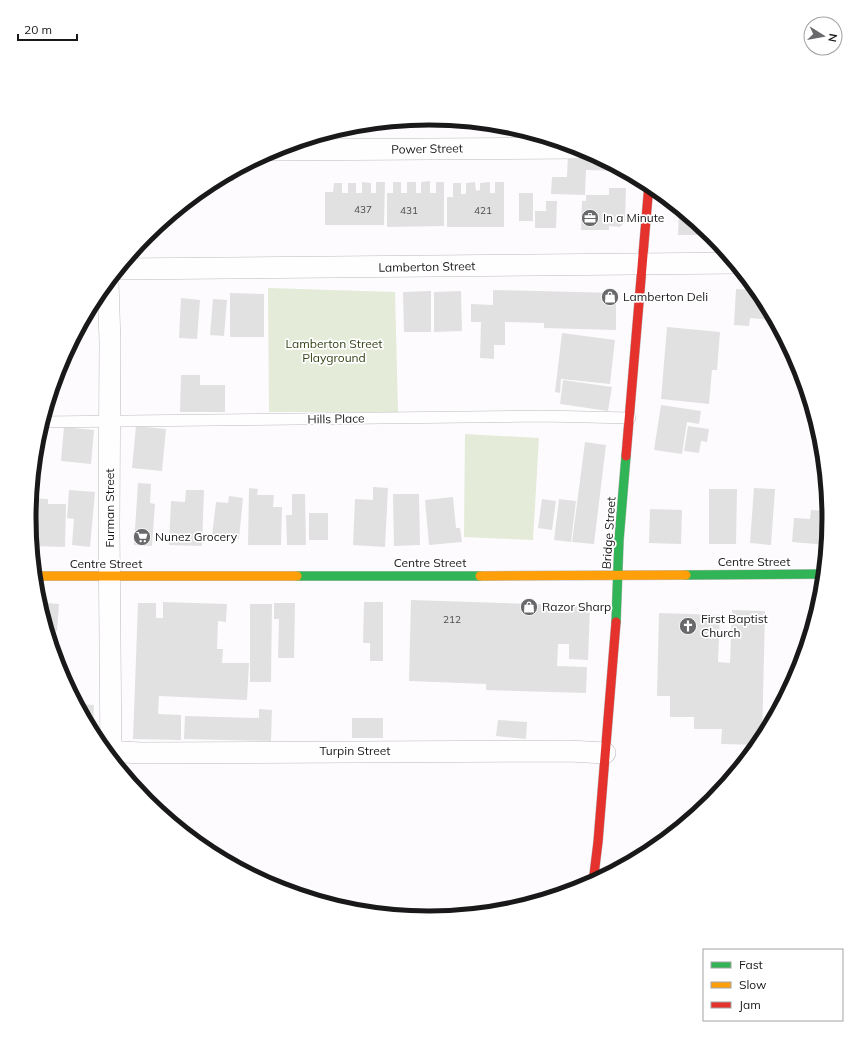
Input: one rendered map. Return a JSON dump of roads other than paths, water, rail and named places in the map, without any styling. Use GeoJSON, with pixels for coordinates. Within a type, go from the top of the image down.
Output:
{"type":"FeatureCollection","features":[{"type":"Feature","properties":{"kind":"street","name":"Power Street"},"geometry":{"type":"LineString","coordinates":[[298,148],[561,148]]}},
{"type":"Feature","properties":{"kind":"street","name":"Bridge Street"},"geometry":{"type":"LineString","coordinates":[[594,876],[598,842],[617,606],[618,574],[648,191]]}},
{"type":"Feature","properties":{"kind":"street","name":"Lamberton Street"},"geometry":{"type":"LineString","coordinates":[[126,269],[728,263]]}},
{"type":"Feature","properties":{"kind":"street","name":"Furman Street"},"geometry":{"type":"LineString","coordinates":[[108,291],[111,422],[109,525],[111,576],[109,747]]}},
{"type":"Feature","properties":{"kind":"street","name":"Centre Street"},"geometry":{"type":"LineString","coordinates":[[40,576],[175,577],[819,574]]}},
{"type":"Feature","properties":{"kind":"street","name":"Turpin Street"},"geometry":{"type":"LineString","coordinates":[[114,754],[172,752],[569,751],[605,753]]}},
{"type":"Feature","properties":{"kind":"lane","name":"Hills Place"},"geometry":{"type":"LineString","coordinates":[[48,422],[544,416],[630,418]]}},
{"type":"Feature","properties":{"kind":"place","name":"In a Minute"},"geometry":{"type":"Point","coordinates":[590,218]}},
{"type":"Feature","properties":{"kind":"place","name":"Lamberton Deli"},"geometry":{"type":"Point","coordinates":[610,297]}},
{"type":"Feature","properties":{"kind":"place","name":"Nunez Grocery"},"geometry":{"type":"Point","coordinates":[142,537]}},
{"type":"Feature","properties":{"kind":"place","name":"Razor Sharp"},"geometry":{"type":"Point","coordinates":[529,607]}},
{"type":"Feature","properties":{"kind":"place","name":"First Baptist Church"},"geometry":{"type":"Point","coordinates":[688,626]}},
{"type":"Feature","properties":{"kind":"park label","name":"Lamberton Street Playground"},"geometry":{"type":"Point","coordinates":[334,351]}}]}
